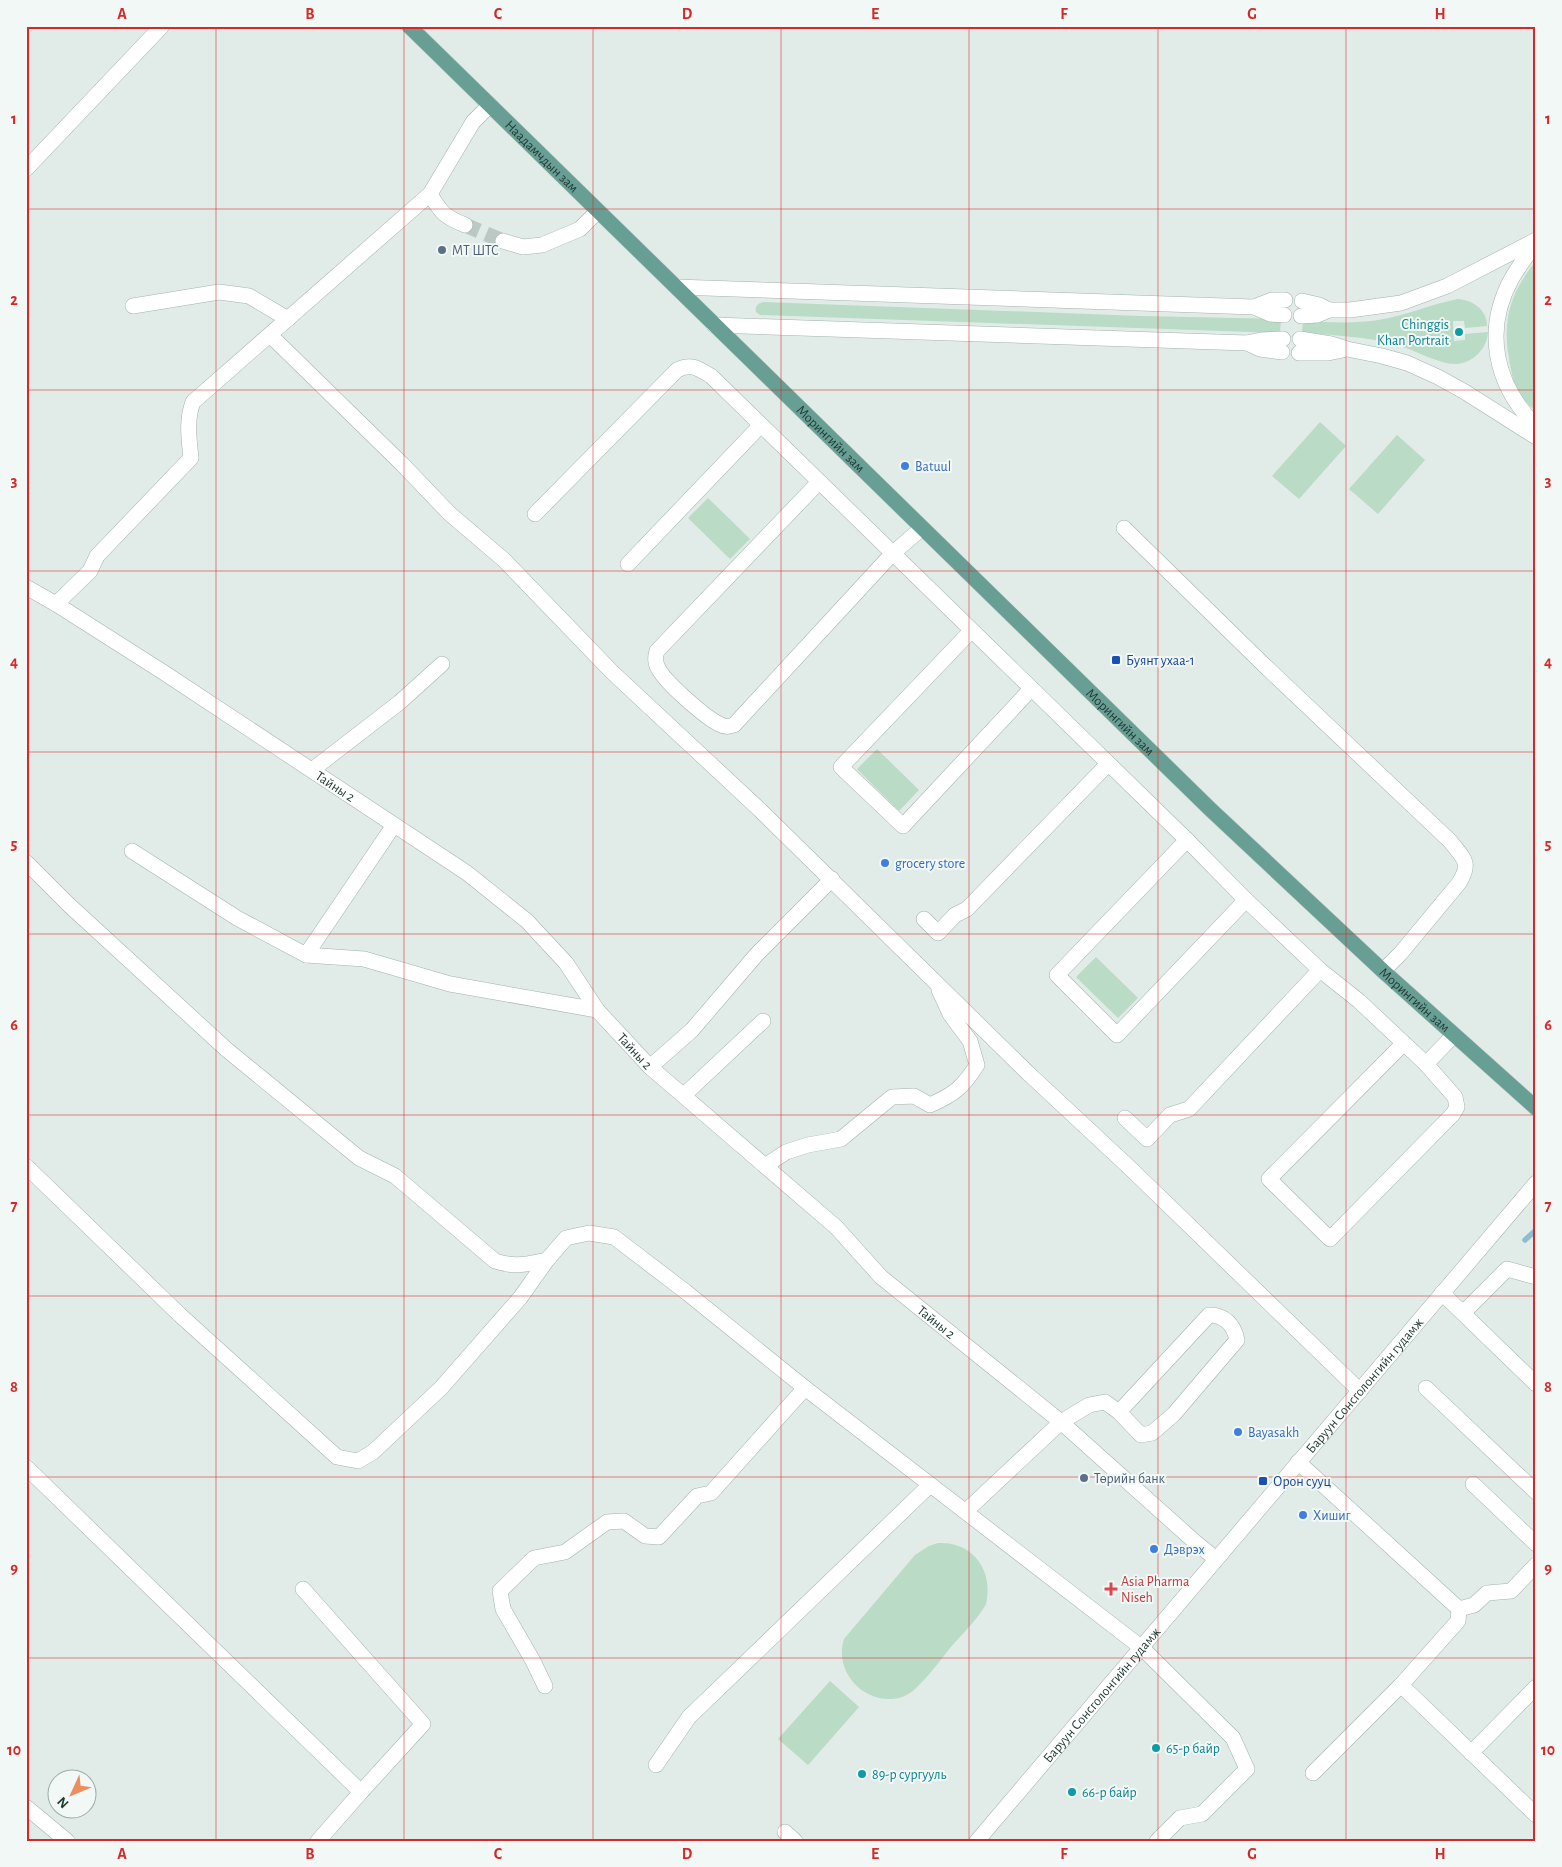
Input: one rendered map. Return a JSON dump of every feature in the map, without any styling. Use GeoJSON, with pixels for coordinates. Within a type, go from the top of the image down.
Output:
{"type":"FeatureCollection","features":[{"type":"Feature","properties":{"kind":"main road","name":"Наадамчдын зам"},"geometry":{"type":"LineString","coordinates":[[409,26],[676,287]]}},
{"type":"Feature","properties":{"kind":"main road","name":"Морингийн зам"},"geometry":{"type":"LineString","coordinates":[[676,287],[1210,809],[1453,1036],[1536,1108]]}},
{"type":"Feature","properties":{"kind":"street"},"geometry":{"type":"LineString","coordinates":[[26,169],[162,26]]}},
{"type":"Feature","properties":{"kind":"street"},"geometry":{"type":"LineString","coordinates":[[56,604],[90,571],[97,556],[191,458],[188,416],[192,402],[430,194],[473,122],[490,105]]}},
{"type":"Feature","properties":{"kind":"street"},"geometry":{"type":"LineString","coordinates":[[430,194],[440,211],[449,219],[465,225]]}},
{"type":"Feature","properties":{"kind":"street"},"geometry":{"type":"LineString","coordinates":[[503,241],[523,247],[542,245],[580,229],[598,211]]}},
{"type":"Feature","properties":{"kind":"street"},"geometry":{"type":"LineString","coordinates":[[1301,308],[1317,315],[1329,310],[1350,310],[1401,303],[1447,286],[1536,241]]}},
{"type":"Feature","properties":{"kind":"street"},"geometry":{"type":"LineString","coordinates":[[1536,241],[1512,278],[1501,305],[1496,334],[1498,363],[1508,390],[1523,413],[1536,426]]}},
{"type":"Feature","properties":{"kind":"street"},"geometry":{"type":"LineString","coordinates":[[676,287],[1254,307],[1272,300],[1284,308]]}},
{"type":"Feature","properties":{"kind":"street"},"geometry":{"type":"LineString","coordinates":[[133,306],[219,292],[250,296],[288,319]]}},
{"type":"Feature","properties":{"kind":"street"},"geometry":{"type":"LineString","coordinates":[[714,325],[1247,344],[1260,349],[1282,346]]}},
{"type":"Feature","properties":{"kind":"street"},"geometry":{"type":"LineString","coordinates":[[270,335],[402,464],[450,514],[504,560],[612,672],[832,879],[1028,1073],[1138,1176],[1360,1391]]}},
{"type":"Feature","properties":{"kind":"street"},"geometry":{"type":"LineString","coordinates":[[1299,346],[1331,344],[1398,361],[1438,377],[1536,437]]}},
{"type":"Feature","properties":{"kind":"street"},"geometry":{"type":"LineString","coordinates":[[535,514],[668,378],[686,365],[697,367],[710,376],[820,482],[1187,840],[1246,900],[1320,970],[1358,1001],[1404,1043],[1426,1064],[1455,1097],[1457,1107],[1452,1114],[1330,1239],[1269,1180],[1404,1043]]}},
{"type":"Feature","properties":{"kind":"street"},"geometry":{"type":"LineString","coordinates":[[628,564],[761,425]]}},
{"type":"Feature","properties":{"kind":"street"},"geometry":{"type":"LineString","coordinates":[[820,482],[657,651],[655,658],[658,668],[664,676],[694,706],[718,724],[728,727],[734,725],[892,554],[922,528]]}},
{"type":"Feature","properties":{"kind":"street"},"geometry":{"type":"LineString","coordinates":[[1124,528],[1264,665],[1450,840],[1465,862],[1466,872],[1459,883],[1400,954],[1383,971]]}},
{"type":"Feature","properties":{"kind":"street","name":"Тайны 2"},"geometry":{"type":"LineString","coordinates":[[26,587],[56,604],[312,770],[467,873],[527,921],[566,963],[597,1010],[650,1067],[836,1227],[881,1277],[1061,1422],[1216,1559]]}},
{"type":"Feature","properties":{"kind":"street"},"geometry":{"type":"LineString","coordinates":[[971,631],[841,767],[903,826],[1031,689]]}},
{"type":"Feature","properties":{"kind":"street"},"geometry":{"type":"LineString","coordinates":[[312,770],[400,702],[442,664]]}},
{"type":"Feature","properties":{"kind":"street"},"geometry":{"type":"LineString","coordinates":[[924,919],[938,933],[955,915],[967,909],[1108,764]]}},
{"type":"Feature","properties":{"kind":"street"},"geometry":{"type":"LineString","coordinates":[[306,955],[394,825]]}},
{"type":"Feature","properties":{"kind":"street"},"geometry":{"type":"LineString","coordinates":[[1187,840],[1057,975],[1117,1035],[1246,900]]}},
{"type":"Feature","properties":{"kind":"street"},"geometry":{"type":"LineString","coordinates":[[132,851],[237,918],[306,955],[364,959],[450,984],[597,1010]]}},
{"type":"Feature","properties":{"kind":"street"},"geometry":{"type":"LineString","coordinates":[[26,862],[226,1049],[358,1158],[396,1176],[495,1261],[519,1266],[547,1260]]}},
{"type":"Feature","properties":{"kind":"street"},"geometry":{"type":"LineString","coordinates":[[650,1067],[692,1030],[757,954],[832,879]]}},
{"type":"Feature","properties":{"kind":"street"},"geometry":{"type":"LineString","coordinates":[[1125,1118],[1147,1139],[1170,1115],[1189,1109],[1320,970]]}},
{"type":"Feature","properties":{"kind":"street"},"geometry":{"type":"LineString","coordinates":[[765,1166],[786,1152],[808,1145],[841,1139],[892,1097],[914,1096],[930,1105],[951,1096],[968,1080],[977,1065],[975,1057],[970,1041],[950,1014],[940,995],[939,985]]}},
{"type":"Feature","properties":{"kind":"street"},"geometry":{"type":"LineString","coordinates":[[684,1095],[763,1021]]}},
{"type":"Feature","properties":{"kind":"street"},"geometry":{"type":"LineString","coordinates":[[1426,1064],[1453,1036]]}},
{"type":"Feature","properties":{"kind":"street"},"geometry":{"type":"LineString","coordinates":[[26,1166],[180,1315],[337,1457],[358,1461],[373,1452],[441,1388],[520,1298],[547,1260],[566,1238],[590,1234],[614,1237],[686,1292],[805,1388],[1142,1648],[1233,1738],[1246,1769],[1202,1814],[1180,1818],[1157,1841]]}},
{"type":"Feature","properties":{"kind":"street","name":"Баруун Сонсголонгийн гудамж"},"geometry":{"type":"LineString","coordinates":[[977,1841],[1536,1182]]}},
{"type":"Feature","properties":{"kind":"street"},"geometry":{"type":"LineString","coordinates":[[1463,1313],[1507,1268],[1536,1277]]}},
{"type":"Feature","properties":{"kind":"street"},"geometry":{"type":"LineString","coordinates":[[1442,1293],[1536,1384]]}},
{"type":"Feature","properties":{"kind":"street"},"geometry":{"type":"LineString","coordinates":[[966,1511],[1061,1422],[1089,1405],[1105,1402],[1119,1412],[1141,1435],[1152,1433],[1174,1414],[1237,1340],[1235,1330],[1226,1318],[1209,1315],[1119,1412]]}},
{"type":"Feature","properties":{"kind":"street"},"geometry":{"type":"LineString","coordinates":[[545,1686],[533,1660],[503,1609],[500,1591],[534,1558],[565,1552],[608,1522],[624,1521],[645,1536],[659,1537],[697,1496],[710,1493],[805,1388]]}},
{"type":"Feature","properties":{"kind":"street"},"geometry":{"type":"LineString","coordinates":[[1426,1388],[1536,1492]]}},
{"type":"Feature","properties":{"kind":"street"},"geometry":{"type":"LineString","coordinates":[[1298,1462],[1458,1609],[1458,1620],[1401,1685],[1313,1773]]}},
{"type":"Feature","properties":{"kind":"street"},"geometry":{"type":"LineString","coordinates":[[26,1467],[361,1792]]}},
{"type":"Feature","properties":{"kind":"street"},"geometry":{"type":"LineString","coordinates":[[1473,1484],[1536,1544]]}},
{"type":"Feature","properties":{"kind":"street"},"geometry":{"type":"LineString","coordinates":[[656,1765],[689,1717],[930,1485]]}},
{"type":"Feature","properties":{"kind":"street"},"geometry":{"type":"LineString","coordinates":[[1458,1609],[1474,1605],[1487,1593],[1511,1591],[1536,1565]]}},
{"type":"Feature","properties":{"kind":"street"},"geometry":{"type":"LineString","coordinates":[[303,1589],[423,1724],[318,1841]]}},
{"type":"Feature","properties":{"kind":"street"},"geometry":{"type":"LineString","coordinates":[[1401,1685],[1536,1814]]}},
{"type":"Feature","properties":{"kind":"street"},"geometry":{"type":"LineString","coordinates":[[1471,1753],[1536,1687]]}},
{"type":"Feature","properties":{"kind":"street"},"geometry":{"type":"LineString","coordinates":[[26,1808],[67,1841]]}},
{"type":"Feature","properties":{"kind":"green space"},"geometry":{"type":"Polygon","coordinates":[[[1536,261],[1536,411],[1523,399],[1514,381],[1507,344],[1507,331],[1510,306],[1520,283],[1536,261]]]}},
{"type":"Feature","properties":{"kind":"green space"},"geometry":{"type":"Polygon","coordinates":[[[1458,299],[1478,306],[1482,310],[1487,326],[1465,328],[1464,321],[1453,321],[1454,341],[1465,340],[1465,334],[1488,332],[1485,344],[1478,354],[1462,363],[1442,362],[1397,345],[1374,340],[1302,332],[1303,321],[1350,322],[1378,320],[1458,299]]]}},
{"type":"Feature","properties":{"kind":"green space"},"geometry":{"type":"Polygon","coordinates":[[[763,302],[1141,316],[1281,319],[1280,333],[760,315],[756,312],[756,307],[763,302]]]}},
{"type":"Feature","properties":{"kind":"green space"},"geometry":{"type":"Polygon","coordinates":[[[1320,422],[1346,446],[1299,499],[1272,476],[1320,422]]]}},
{"type":"Feature","properties":{"kind":"green space"},"geometry":{"type":"Polygon","coordinates":[[[1397,435],[1425,460],[1378,514],[1349,489],[1397,435]]]}},
{"type":"Feature","properties":{"kind":"green space"},"geometry":{"type":"Polygon","coordinates":[[[708,498],[750,539],[730,559],[688,518],[708,498]]]}},
{"type":"Feature","properties":{"kind":"green space"},"geometry":{"type":"Polygon","coordinates":[[[877,749],[919,790],[899,811],[857,769],[877,749]]]}},
{"type":"Feature","properties":{"kind":"green space"},"geometry":{"type":"Polygon","coordinates":[[[1096,957],[1138,998],[1118,1018],[1076,977],[1096,957]]]}},
{"type":"Feature","properties":{"kind":"green space"},"geometry":{"type":"Polygon","coordinates":[[[938,1543],[961,1547],[978,1560],[987,1580],[986,1604],[974,1621],[915,1689],[900,1698],[883,1699],[874,1697],[853,1682],[844,1667],[842,1650],[844,1639],[915,1555],[929,1546],[938,1543]]]}},
{"type":"Feature","properties":{"kind":"green space"},"geometry":{"type":"Polygon","coordinates":[[[830,1681],[859,1707],[808,1765],[778,1739],[830,1681]]]}},
{"type":"Feature","properties":{"kind":"waterway"},"geometry":{"type":"LineString","coordinates":[[1525,1240],[1536,1230]]}},
{"type":"Feature","properties":{"kind":"tunnel"},"geometry":{"type":"LineString","coordinates":[[465,225],[503,241]]}},
{"type":"Feature","properties":{"kind":"place","name":"MT ШТС"},"geometry":{"type":"Point","coordinates":[442,250]}},
{"type":"Feature","properties":{"kind":"place","name":"Chinggis Khan Portrait"},"geometry":{"type":"Point","coordinates":[1459,332]}},
{"type":"Feature","properties":{"kind":"place","name":"Batuul"},"geometry":{"type":"Point","coordinates":[905,466]}},
{"type":"Feature","properties":{"kind":"place","name":"Буянт ухаа-1"},"geometry":{"type":"Point","coordinates":[1116,660]}},
{"type":"Feature","properties":{"kind":"place","name":"grocery store"},"geometry":{"type":"Point","coordinates":[885,863]}},
{"type":"Feature","properties":{"kind":"place","name":"Bayasakh"},"geometry":{"type":"Point","coordinates":[1238,1432]}},
{"type":"Feature","properties":{"kind":"place","name":"Төрийн банк"},"geometry":{"type":"Point","coordinates":[1084,1478]}},
{"type":"Feature","properties":{"kind":"place","name":"Орон сууц"},"geometry":{"type":"Point","coordinates":[1263,1481]}},
{"type":"Feature","properties":{"kind":"place","name":"Хишиг"},"geometry":{"type":"Point","coordinates":[1303,1515]}},
{"type":"Feature","properties":{"kind":"place","name":"Дэврэх"},"geometry":{"type":"Point","coordinates":[1154,1549]}},
{"type":"Feature","properties":{"kind":"place","name":"Asia Pharma Niseh"},"geometry":{"type":"Point","coordinates":[1111,1589]}},
{"type":"Feature","properties":{"kind":"place","name":"65-р байр"},"geometry":{"type":"Point","coordinates":[1156,1748]}},
{"type":"Feature","properties":{"kind":"place","name":"89-р сургууль"},"geometry":{"type":"Point","coordinates":[862,1774]}},
{"type":"Feature","properties":{"kind":"place","name":"66-р байр"},"geometry":{"type":"Point","coordinates":[1072,1792]}}]}
